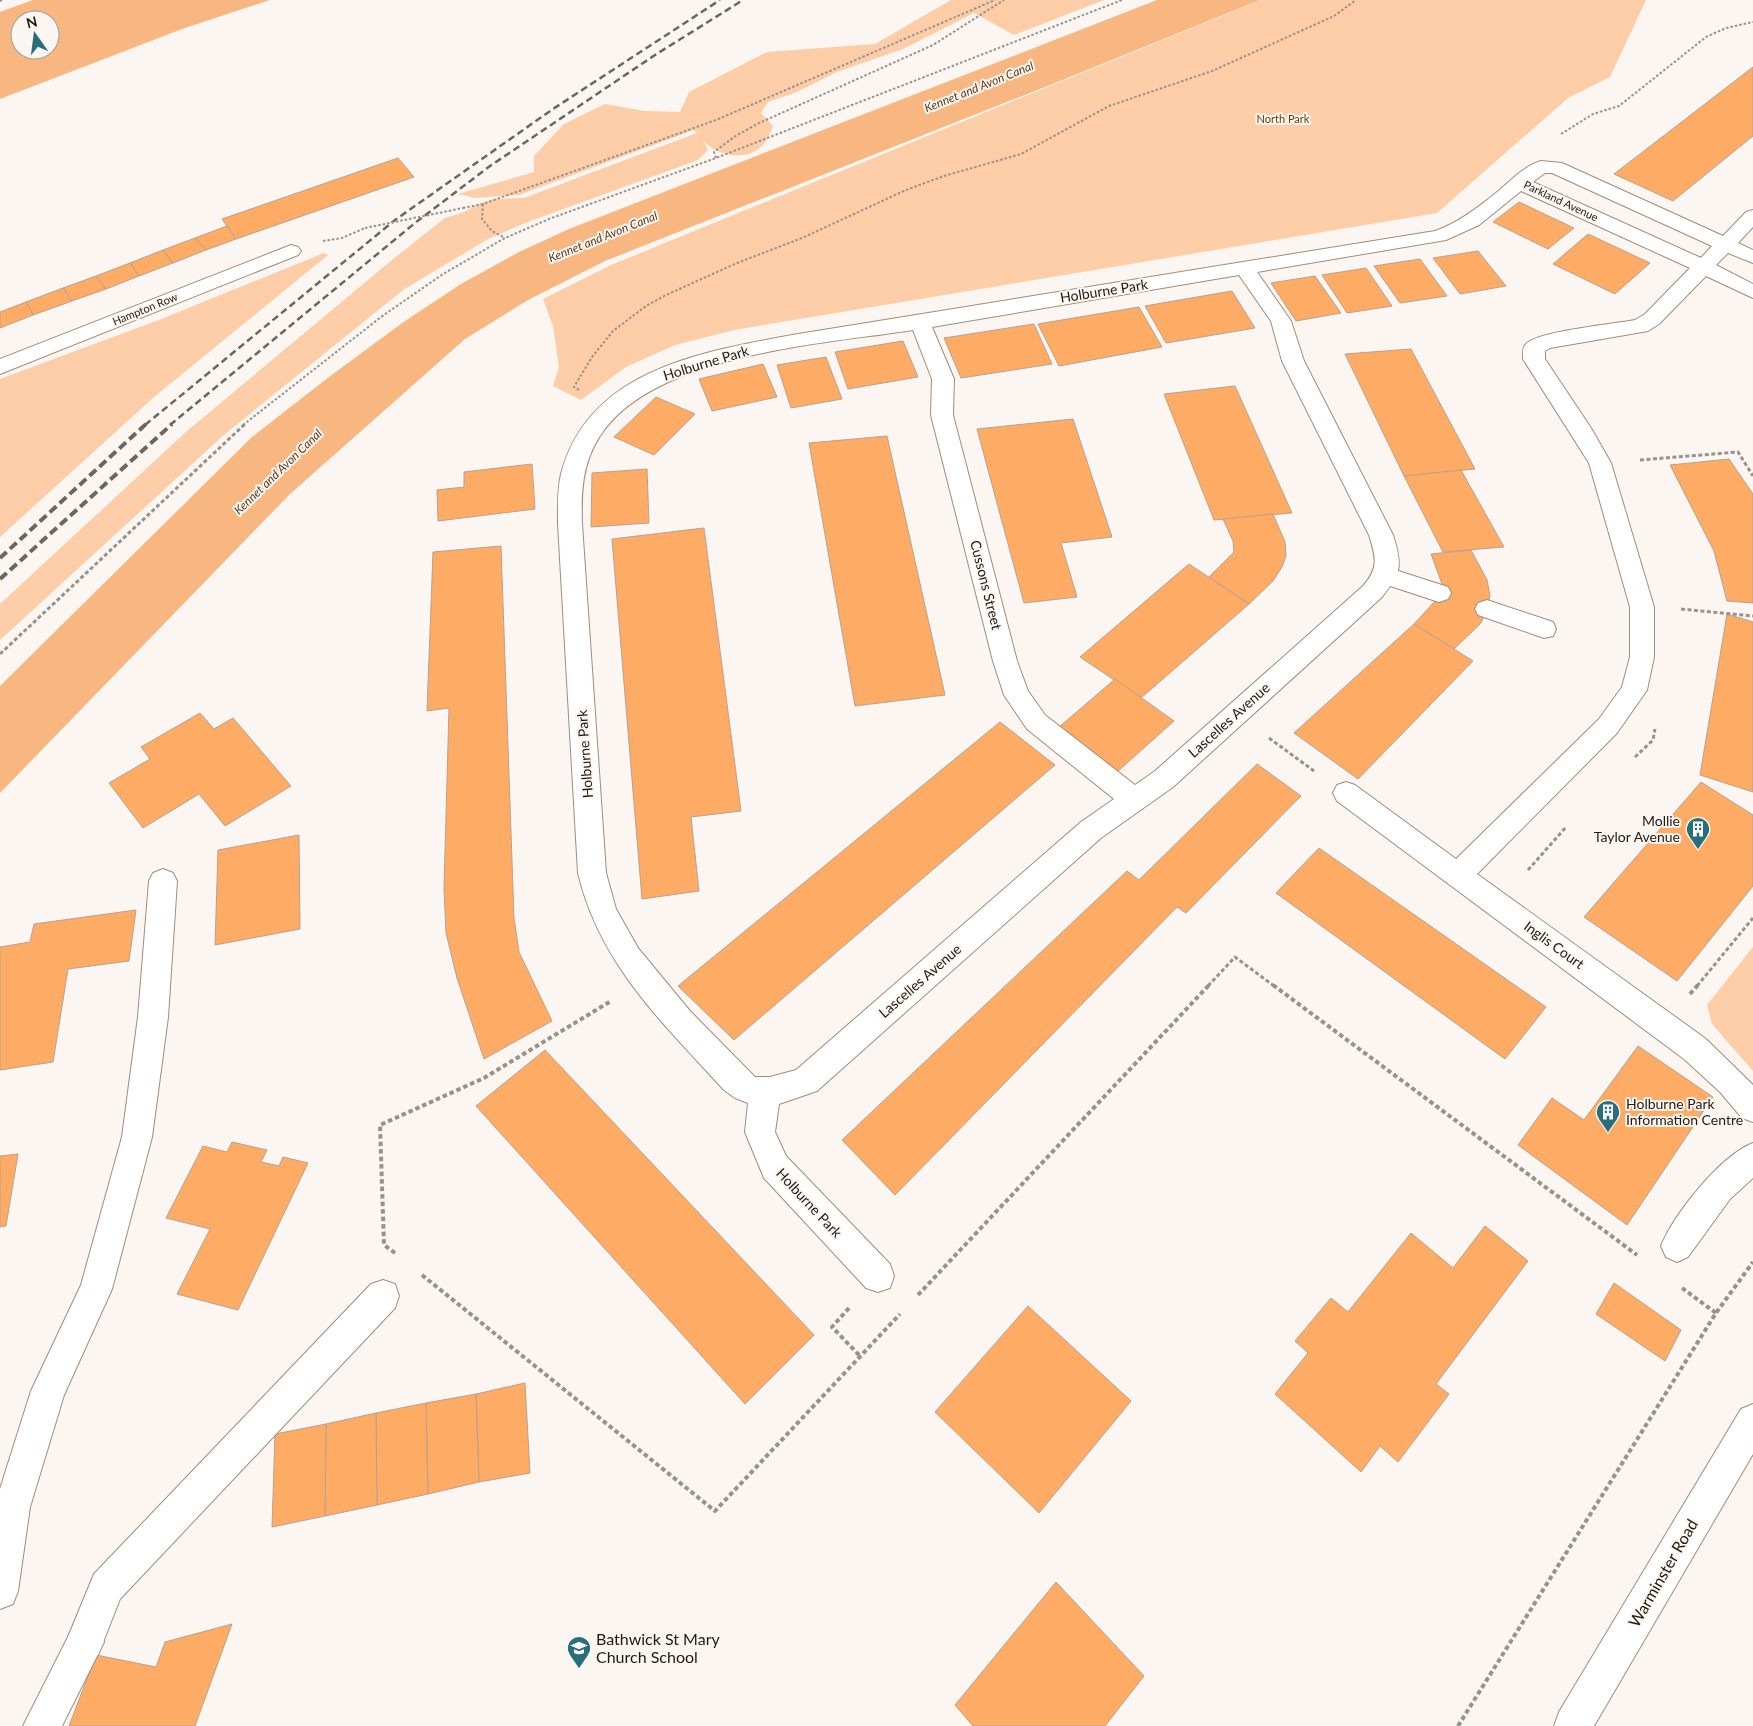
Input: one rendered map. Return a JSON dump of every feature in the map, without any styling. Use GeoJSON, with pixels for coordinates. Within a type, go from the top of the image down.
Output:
{"type":"FeatureCollection","features":[{"type":"Feature","properties":{"kind":"main road","name":"Parkland Avenue"},"geometry":{"type":"LineString","coordinates":[[1753,257],[1555,168],[1541,167],[1520,182],[1753,292]]}},
{"type":"Feature","properties":{"kind":"main road","name":"Holburne Park"},"geometry":{"type":"LineString","coordinates":[[806,1081],[789,1088],[765,1090],[748,1089],[735,1080],[645,980],[617,938],[602,909],[592,873],[570,524],[570,488],[583,445],[603,414],[629,393],[670,372],[754,348],[1440,236],[1456,231],[1520,182]]}},
{"type":"Feature","properties":{"kind":"main road"},"geometry":{"type":"LineString","coordinates":[[1458,875],[1608,726],[1634,690],[1642,657],[1642,607],[1600,464],[1583,432],[1534,359],[1534,348],[1544,342],[1641,326],[1652,319],[1753,216]]}},
{"type":"Feature","properties":{"kind":"main road","name":"Hampton Row"},"geometry":{"type":"LineString","coordinates":[[0,367],[291,251]]}},
{"type":"Feature","properties":{"kind":"main road"},"geometry":{"type":"LineString","coordinates":[[1244,268],[1281,321],[1293,361],[1381,535],[1387,553],[1386,576],[1439,593]]}},
{"type":"Feature","properties":{"kind":"main road","name":"Cussons Street"},"geometry":{"type":"LineString","coordinates":[[920,322],[943,379],[942,415],[1005,661],[1017,695],[1036,722],[1134,800]]}},
{"type":"Feature","properties":{"kind":"main road","name":"Lascelles Avenue"},"geometry":{"type":"LineString","coordinates":[[806,1081],[1091,830],[1164,779],[1372,592],[1386,576]]}},
{"type":"Feature","properties":{"kind":"main road"},"geometry":{"type":"LineString","coordinates":[[1487,609],[1544,629]]}},
{"type":"Feature","properties":{"kind":"main road","name":"Inglis Court"},"geometry":{"type":"LineString","coordinates":[[1346,793],[1664,1025],[1730,1082],[1753,1108]]}},
{"type":"Feature","properties":{"kind":"main road"},"geometry":{"type":"LineString","coordinates":[[0,1591],[12,1508],[48,1391],[96,1289],[137,1137],[152,1017],[163,881]]}},
{"type":"Feature","properties":{"kind":"main road","name":"Holburne Park"},"geometry":{"type":"LineString","coordinates":[[765,1090],[760,1132],[775,1167],[878,1276]]}},
{"type":"Feature","properties":{"kind":"main road"},"geometry":{"type":"LineString","coordinates":[[1677,1246],[1719,1188],[1753,1158]]}},
{"type":"Feature","properties":{"kind":"main road"},"geometry":{"type":"LineString","coordinates":[[42,1726],[85,1642],[107,1587],[383,1296]]}},
{"type":"Feature","properties":{"kind":"main road","name":"Warminster Road"},"geometry":{"type":"LineString","coordinates":[[1573,1726],[1753,1421]]}},
{"type":"Feature","properties":{"kind":"path"},"geometry":{"type":"LineString","coordinates":[[322,241],[342,238],[366,228],[483,204],[716,120],[995,0]]}},
{"type":"Feature","properties":{"kind":"path"},"geometry":{"type":"LineString","coordinates":[[716,158],[714,152],[744,131],[900,61],[958,32],[1004,0]]}},
{"type":"Feature","properties":{"kind":"path"},"geometry":{"type":"LineString","coordinates":[[0,654],[202,461],[255,415],[381,317],[443,274],[506,238],[549,219],[716,158],[1122,0]]}},
{"type":"Feature","properties":{"kind":"path"},"geometry":{"type":"LineString","coordinates":[[584,389],[575,390],[574,387],[592,357],[613,332],[646,306],[666,295],[737,263],[802,238],[906,190],[944,176],[1021,154],[1108,106],[1212,71],[1334,16],[1356,0]]}},
{"type":"Feature","properties":{"kind":"path"},"geometry":{"type":"LineString","coordinates":[[1560,135],[1593,114],[1619,106],[1643,89],[1706,37],[1726,28],[1753,22]]}},
{"type":"Feature","properties":{"kind":"path"},"geometry":{"type":"LineString","coordinates":[[483,204],[482,219],[492,231],[506,238]]}},
{"type":"Feature","properties":{"kind":"path"},"geometry":{"type":"LineString","coordinates":[[1600,464],[1738,452],[1753,476]]}},
{"type":"Feature","properties":{"kind":"path"},"geometry":{"type":"LineString","coordinates":[[1690,609],[1753,616]]}},
{"type":"Feature","properties":{"kind":"path"},"geometry":{"type":"LineString","coordinates":[[1236,714],[1346,793]]}},
{"type":"Feature","properties":{"kind":"path"},"geometry":{"type":"LineString","coordinates":[[1664,1025],[1753,918]]}},
{"type":"Feature","properties":{"kind":"path"},"geometry":{"type":"LineString","coordinates":[[915,1298],[1235,957],[1644,1260]]}},
{"type":"Feature","properties":{"kind":"path"},"geometry":{"type":"LineString","coordinates":[[612,1001],[484,1078],[380,1125],[384,1245],[715,1511],[901,1313]]}},
{"type":"Feature","properties":{"kind":"path"},"geometry":{"type":"LineString","coordinates":[[1458,1726],[1716,1313],[1753,1262]]}},
{"type":"Feature","properties":{"kind":"path"},"geometry":{"type":"LineString","coordinates":[[383,1296],[413,1267]]}},
{"type":"Feature","properties":{"kind":"path"},"geometry":{"type":"LineString","coordinates":[[860,1356],[832,1327],[878,1276]]}},
{"type":"Feature","properties":{"kind":"path"},"geometry":{"type":"LineString","coordinates":[[1676,1284],[1716,1313]]}},
{"type":"Feature","properties":{"kind":"green space"},"geometry":{"type":"Polygon","coordinates":[[[951,0],[1104,0],[1014,35],[974,13],[903,49],[837,72],[797,92],[768,102],[761,113],[773,126],[766,141],[752,153],[744,155],[726,154],[717,151],[703,141],[708,150],[698,160],[525,223],[488,239],[403,290],[225,434],[0,640],[0,604],[187,431],[445,218],[493,199],[524,198],[697,133],[694,130],[519,195],[475,198],[458,194],[534,172],[534,156],[564,124],[605,104],[644,111],[680,112],[689,92],[767,52],[875,44],[951,0]]]}},
{"type":"Feature","properties":{"kind":"green space","name":"North Park"},"geometry":{"type":"Polygon","coordinates":[[[1261,0],[1646,0],[1610,77],[1568,98],[1437,213],[734,330],[675,345],[626,367],[581,400],[553,386],[559,367],[553,326],[543,299],[611,265],[1261,0]]]}},
{"type":"Feature","properties":{"kind":"green space"},"geometry":{"type":"Polygon","coordinates":[[[324,253],[328,255],[154,397],[0,537],[0,379],[159,320],[324,253]]]}},
{"type":"Feature","properties":{"kind":"green space"},"geometry":{"type":"Polygon","coordinates":[[[1753,947],[1753,1071],[1712,1024],[1707,1005],[1753,947]]]}},
{"type":"Feature","properties":{"kind":"water"},"geometry":{"type":"Polygon","coordinates":[[[33,0],[270,0],[182,29],[0,99],[0,12],[33,0]]]}},
{"type":"Feature","properties":{"kind":"water","name":"Kennet and Avon Canal"},"geometry":{"type":"Polygon","coordinates":[[[1157,0],[1260,0],[605,261],[528,300],[465,339],[290,494],[0,793],[0,686],[252,437],[405,321],[461,284],[519,252],[569,229],[1157,0]]]}},
{"type":"Feature","properties":{"kind":"building"},"geometry":{"type":"Polygon","coordinates":[[[1753,67],[1753,136],[1673,201],[1614,174],[1753,67]]]}},
{"type":"Feature","properties":{"kind":"building"},"geometry":{"type":"Polygon","coordinates":[[[398,158],[414,177],[236,239],[222,219],[398,158]]]}},
{"type":"Feature","properties":{"kind":"building"},"geometry":{"type":"Polygon","coordinates":[[[1519,202],[1574,228],[1548,249],[1493,222],[1519,202]]]}},
{"type":"Feature","properties":{"kind":"building"},"geometry":{"type":"Polygon","coordinates":[[[227,226],[236,239],[206,250],[195,238],[227,226]]]}},
{"type":"Feature","properties":{"kind":"building"},"geometry":{"type":"Polygon","coordinates":[[[1588,234],[1650,263],[1615,294],[1553,264],[1588,234]]]}},
{"type":"Feature","properties":{"kind":"building"},"geometry":{"type":"Polygon","coordinates":[[[195,238],[206,250],[173,263],[163,250],[195,238]]]}},
{"type":"Feature","properties":{"kind":"building"},"geometry":{"type":"Polygon","coordinates":[[[163,250],[173,263],[139,276],[130,263],[163,250]]]}},
{"type":"Feature","properties":{"kind":"building"},"geometry":{"type":"Polygon","coordinates":[[[1478,251],[1506,286],[1460,294],[1433,258],[1478,251]]]}},
{"type":"Feature","properties":{"kind":"building"},"geometry":{"type":"Polygon","coordinates":[[[1420,259],[1447,296],[1400,303],[1374,266],[1420,259]]]}},
{"type":"Feature","properties":{"kind":"building"},"geometry":{"type":"Polygon","coordinates":[[[130,263],[139,276],[106,289],[96,276],[130,263]]]}},
{"type":"Feature","properties":{"kind":"building"},"geometry":{"type":"Polygon","coordinates":[[[1366,268],[1392,306],[1347,313],[1322,275],[1366,268]]]}},
{"type":"Feature","properties":{"kind":"building"},"geometry":{"type":"Polygon","coordinates":[[[96,276],[106,289],[72,301],[63,288],[96,276]]]}},
{"type":"Feature","properties":{"kind":"building"},"geometry":{"type":"Polygon","coordinates":[[[1315,276],[1341,313],[1296,321],[1271,283],[1315,276]]]}},
{"type":"Feature","properties":{"kind":"building"},"geometry":{"type":"Polygon","coordinates":[[[63,288],[72,301],[33,315],[26,302],[63,288]]]}},
{"type":"Feature","properties":{"kind":"building"},"geometry":{"type":"Polygon","coordinates":[[[1232,291],[1255,328],[1166,343],[1145,306],[1232,291]]]}},
{"type":"Feature","properties":{"kind":"building"},"geometry":{"type":"Polygon","coordinates":[[[26,302],[33,315],[0,328],[0,312],[26,302]]]}},
{"type":"Feature","properties":{"kind":"building"},"geometry":{"type":"Polygon","coordinates":[[[1139,307],[1162,347],[1059,366],[1038,324],[1139,307]]]}},
{"type":"Feature","properties":{"kind":"building"},"geometry":{"type":"Polygon","coordinates":[[[1034,324],[1052,364],[961,378],[944,338],[1034,324]]]}},
{"type":"Feature","properties":{"kind":"building"},"geometry":{"type":"Polygon","coordinates":[[[903,341],[918,377],[848,389],[835,352],[903,341]]]}},
{"type":"Feature","properties":{"kind":"building"},"geometry":{"type":"Polygon","coordinates":[[[1411,349],[1475,469],[1404,476],[1345,354],[1411,349]]]}},
{"type":"Feature","properties":{"kind":"building"},"geometry":{"type":"Polygon","coordinates":[[[826,357],[842,399],[791,408],[777,365],[826,357]]]}},
{"type":"Feature","properties":{"kind":"building"},"geometry":{"type":"Polygon","coordinates":[[[763,364],[777,397],[712,411],[699,379],[763,364]]]}},
{"type":"Feature","properties":{"kind":"building"},"geometry":{"type":"Polygon","coordinates":[[[1235,386],[1292,513],[1214,520],[1164,394],[1235,386]]]}},
{"type":"Feature","properties":{"kind":"building"},"geometry":{"type":"Polygon","coordinates":[[[656,397],[695,414],[654,455],[614,437],[656,397]]]}},
{"type":"Feature","properties":{"kind":"building"},"geometry":{"type":"Polygon","coordinates":[[[1073,419],[1112,537],[1061,543],[1077,597],[1024,603],[977,429],[1073,419]]]}},
{"type":"Feature","properties":{"kind":"building"},"geometry":{"type":"Polygon","coordinates":[[[887,436],[945,695],[855,706],[809,443],[887,436]]]}},
{"type":"Feature","properties":{"kind":"building"},"geometry":{"type":"Polygon","coordinates":[[[1729,459],[1753,494],[1753,603],[1727,601],[1714,551],[1670,465],[1729,459]]]}},
{"type":"Feature","properties":{"kind":"building"},"geometry":{"type":"Polygon","coordinates":[[[532,464],[535,509],[438,521],[437,490],[464,487],[464,472],[532,464]]]}},
{"type":"Feature","properties":{"kind":"building"},"geometry":{"type":"Polygon","coordinates":[[[647,469],[649,523],[591,527],[592,473],[647,469]]]}},
{"type":"Feature","properties":{"kind":"building"},"geometry":{"type":"Polygon","coordinates":[[[1461,470],[1504,547],[1443,552],[1404,476],[1461,470]]]}},
{"type":"Feature","properties":{"kind":"building"},"geometry":{"type":"Polygon","coordinates":[[[1273,514],[1285,542],[1286,556],[1282,567],[1273,581],[1249,604],[1209,577],[1234,552],[1233,541],[1223,519],[1273,514]]]}},
{"type":"Feature","properties":{"kind":"building"},"geometry":{"type":"Polygon","coordinates":[[[704,528],[741,811],[691,817],[699,891],[642,899],[612,539],[704,528]]]}},
{"type":"Feature","properties":{"kind":"building"},"geometry":{"type":"Polygon","coordinates":[[[501,546],[514,918],[519,952],[552,1021],[484,1059],[457,978],[446,933],[444,889],[449,708],[427,711],[433,552],[501,546]]]}},
{"type":"Feature","properties":{"kind":"building"},"geometry":{"type":"Polygon","coordinates":[[[1471,550],[1487,580],[1490,596],[1485,615],[1480,624],[1454,649],[1414,624],[1436,600],[1442,584],[1431,554],[1471,550]]]}},
{"type":"Feature","properties":{"kind":"building"},"geometry":{"type":"Polygon","coordinates":[[[1189,564],[1249,604],[1141,698],[1080,657],[1189,564]]]}},
{"type":"Feature","properties":{"kind":"building"},"geometry":{"type":"Polygon","coordinates":[[[1727,614],[1753,622],[1753,792],[1700,775],[1727,614]]]}},
{"type":"Feature","properties":{"kind":"building"},"geometry":{"type":"Polygon","coordinates":[[[1414,624],[1473,661],[1358,779],[1294,733],[1414,624]]]}},
{"type":"Feature","properties":{"kind":"building"},"geometry":{"type":"Polygon","coordinates":[[[1115,679],[1174,721],[1117,772],[1058,728],[1115,679]]]}},
{"type":"Feature","properties":{"kind":"building"},"geometry":{"type":"Polygon","coordinates":[[[200,713],[214,729],[233,718],[291,786],[225,826],[199,794],[143,828],[109,783],[150,759],[141,747],[200,713]]]}},
{"type":"Feature","properties":{"kind":"building"},"geometry":{"type":"Polygon","coordinates":[[[1000,722],[1055,765],[734,1040],[678,986],[1000,722]]]}},
{"type":"Feature","properties":{"kind":"building"},"geometry":{"type":"Polygon","coordinates":[[[1257,764],[1301,796],[1186,913],[1177,907],[895,1195],[842,1140],[1127,871],[1139,880],[1257,764]]]}},
{"type":"Feature","properties":{"kind":"building","name":"Mollie Taylor Avenue"},"geometry":{"type":"Polygon","coordinates":[[[1701,782],[1753,815],[1753,886],[1677,981],[1584,917],[1701,782]]]}},
{"type":"Feature","properties":{"kind":"building"},"geometry":{"type":"Polygon","coordinates":[[[299,835],[300,929],[215,945],[218,850],[299,835]]]}},
{"type":"Feature","properties":{"kind":"building"},"geometry":{"type":"Polygon","coordinates":[[[1319,848],[1546,1007],[1505,1059],[1276,893],[1319,848]]]}},
{"type":"Feature","properties":{"kind":"building"},"geometry":{"type":"Polygon","coordinates":[[[136,910],[129,961],[68,969],[53,1062],[0,1070],[0,947],[30,942],[34,924],[136,910]]]}},
{"type":"Feature","properties":{"kind":"building","name":"Holburne Park Information Centre"},"geometry":{"type":"Polygon","coordinates":[[[1638,1046],[1713,1097],[1627,1225],[1518,1145],[1552,1098],[1584,1120],[1638,1046]]]}},
{"type":"Feature","properties":{"kind":"building"},"geometry":{"type":"Polygon","coordinates":[[[545,1050],[814,1335],[745,1404],[476,1106],[545,1050]]]}},
{"type":"Feature","properties":{"kind":"building"},"geometry":{"type":"Polygon","coordinates":[[[232,1142],[267,1150],[261,1162],[279,1166],[283,1157],[308,1163],[238,1310],[177,1294],[210,1229],[166,1218],[203,1146],[227,1152],[232,1142]]]}},
{"type":"Feature","properties":{"kind":"building"},"geometry":{"type":"Polygon","coordinates":[[[18,1154],[6,1226],[0,1227],[0,1156],[18,1154]]]}},
{"type":"Feature","properties":{"kind":"building"},"geometry":{"type":"Polygon","coordinates":[[[1485,1226],[1528,1261],[1436,1384],[1449,1394],[1398,1462],[1380,1446],[1361,1472],[1275,1394],[1308,1353],[1295,1341],[1331,1298],[1348,1312],[1411,1233],[1453,1268],[1485,1226]]]}},
{"type":"Feature","properties":{"kind":"building"},"geometry":{"type":"Polygon","coordinates":[[[1614,1283],[1681,1330],[1665,1361],[1596,1314],[1614,1283]]]}},
{"type":"Feature","properties":{"kind":"building"},"geometry":{"type":"Polygon","coordinates":[[[1028,1306],[1131,1401],[1039,1513],[935,1412],[1028,1306]]]}},
{"type":"Feature","properties":{"kind":"building"},"geometry":{"type":"Polygon","coordinates":[[[525,1383],[530,1473],[479,1482],[476,1394],[525,1383]]]}},
{"type":"Feature","properties":{"kind":"building"},"geometry":{"type":"Polygon","coordinates":[[[476,1394],[479,1482],[428,1494],[426,1403],[476,1394]]]}},
{"type":"Feature","properties":{"kind":"building"},"geometry":{"type":"Polygon","coordinates":[[[426,1403],[428,1494],[377,1505],[376,1413],[426,1403]]]}},
{"type":"Feature","properties":{"kind":"building"},"geometry":{"type":"Polygon","coordinates":[[[376,1413],[377,1505],[325,1516],[326,1424],[376,1413]]]}},
{"type":"Feature","properties":{"kind":"building"},"geometry":{"type":"Polygon","coordinates":[[[326,1424],[325,1516],[272,1527],[275,1434],[326,1424]]]}},
{"type":"Feature","properties":{"kind":"building"},"geometry":{"type":"Polygon","coordinates":[[[1056,1582],[1144,1676],[1105,1726],[973,1726],[955,1705],[1056,1582]]]}},
{"type":"Feature","properties":{"kind":"building"},"geometry":{"type":"Polygon","coordinates":[[[232,1624],[195,1726],[69,1726],[96,1655],[156,1667],[165,1642],[232,1624]]]}},
{"type":"Feature","properties":{"kind":"railway"},"geometry":{"type":"LineString","coordinates":[[145,425],[395,220],[553,109],[720,0]]}},
{"type":"Feature","properties":{"kind":"railway"},"geometry":{"type":"LineString","coordinates":[[170,425],[415,223],[490,166],[655,55],[743,0]]}},
{"type":"Feature","properties":{"kind":"railway"},"geometry":{"type":"LineString","coordinates":[[0,558],[146,424]]}},
{"type":"Feature","properties":{"kind":"railway"},"geometry":{"type":"LineString","coordinates":[[0,579],[172,424]]}},
{"type":"Feature","properties":{"kind":"place","name":"Mollie Taylor Avenue"},"geometry":{"type":"Point","coordinates":[1698,850]}},
{"type":"Feature","properties":{"kind":"place","name":"Holburne Park Information Centre"},"geometry":{"type":"Point","coordinates":[1608,1133]}},
{"type":"Feature","properties":{"kind":"place","name":"Bathwick St Mary Church School"},"geometry":{"type":"Point","coordinates":[579,1669]}}]}
